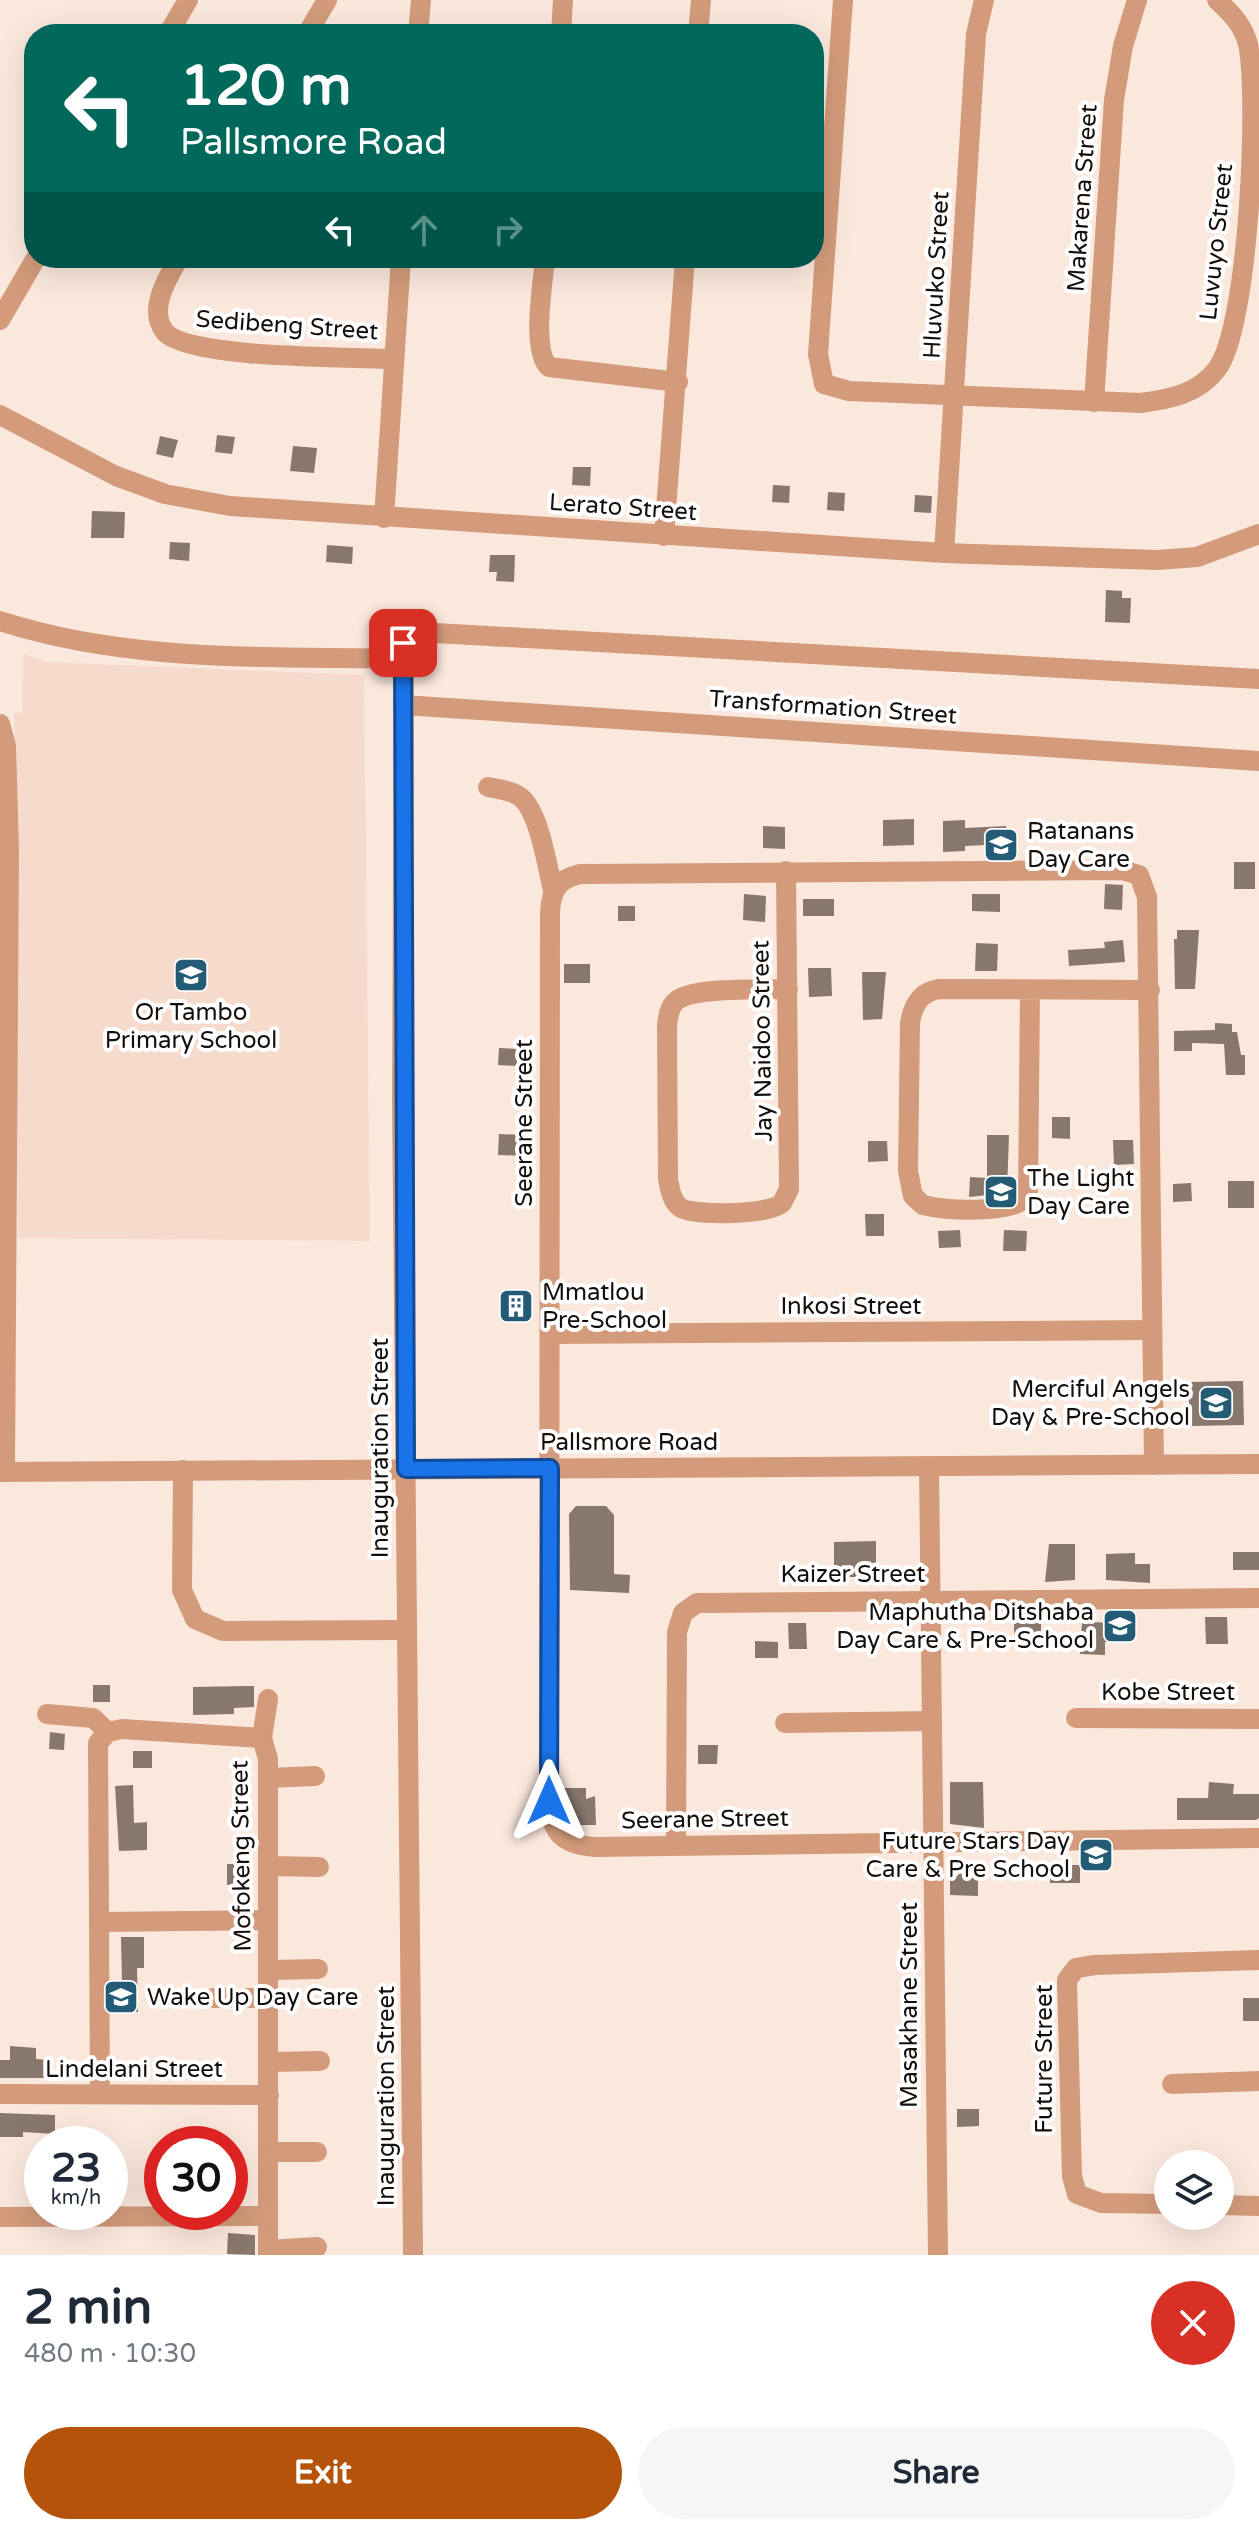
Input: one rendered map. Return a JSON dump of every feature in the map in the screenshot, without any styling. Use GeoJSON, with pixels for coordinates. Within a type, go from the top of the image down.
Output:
{"type":"FeatureCollection","features":[{"type":"Feature","properties":{"kind":"street"},"geometry":{"type":"LineString","coordinates":[[174,24],[188,0]]}},
{"type":"Feature","properties":{"kind":"street"},"geometry":{"type":"LineString","coordinates":[[313,24],[327,0]]}},
{"type":"Feature","properties":{"kind":"street"},"geometry":{"type":"LineString","coordinates":[[419,24],[421,0]]}},
{"type":"Feature","properties":{"kind":"street"},"geometry":{"type":"LineString","coordinates":[[562,24],[563,0]]}},
{"type":"Feature","properties":{"kind":"street"},"geometry":{"type":"LineString","coordinates":[[699,24],[701,0]]}},
{"type":"Feature","properties":{"kind":"street","name":"Luvuyo Street"},"geometry":{"type":"LineString","coordinates":[[843,0],[818,354],[821,379],[829,387],[849,391],[1141,403],[1184,395],[1203,384],[1217,369],[1232,337],[1245,269],[1253,90],[1248,44],[1242,27],[1217,0]]}},
{"type":"Feature","properties":{"kind":"street","name":"Hluvuko Street"},"geometry":{"type":"LineString","coordinates":[[944,553],[976,34],[984,0]]}},
{"type":"Feature","properties":{"kind":"street","name":"Makarena Street"},"geometry":{"type":"LineString","coordinates":[[1094,402],[1114,100],[1123,46],[1137,0]]}},
{"type":"Feature","properties":{"kind":"street"},"geometry":{"type":"LineString","coordinates":[[0,320],[30,268]]}},
{"type":"Feature","properties":{"kind":"street","name":"Sedibeng Street"},"geometry":{"type":"LineString","coordinates":[[173,268],[166,280],[159,308],[160,323],[175,341],[227,351],[393,359]]}},
{"type":"Feature","properties":{"kind":"street"},"geometry":{"type":"LineString","coordinates":[[384,518],[400,268]]}},
{"type":"Feature","properties":{"kind":"street"},"geometry":{"type":"LineString","coordinates":[[544,268],[539,340],[543,361],[549,367],[678,382]]}},
{"type":"Feature","properties":{"kind":"street"},"geometry":{"type":"LineString","coordinates":[[664,536],[684,268]]}},
{"type":"Feature","properties":{"kind":"street","name":"Lerato Street"},"geometry":{"type":"LineString","coordinates":[[0,415],[90,464],[165,494],[230,506],[944,553],[1177,559],[1219,551],[1259,534]]}},
{"type":"Feature","properties":{"kind":"street"},"geometry":{"type":"LineString","coordinates":[[0,621],[69,640],[140,651],[403,650],[418,632],[1259,679]]}},
{"type":"Feature","properties":{"kind":"street","name":"Inauguration Street"},"geometry":{"type":"LineString","coordinates":[[403,650],[413,2255]]}},
{"type":"Feature","properties":{"kind":"street","name":"Transformation Street"},"geometry":{"type":"LineString","coordinates":[[403,705],[1259,761]]}},
{"type":"Feature","properties":{"kind":"street"},"geometry":{"type":"LineString","coordinates":[[0,724],[6,746],[3,1472]]}},
{"type":"Feature","properties":{"kind":"street","name":"Seerane Street"},"geometry":{"type":"LineString","coordinates":[[488,787],[511,792],[528,806],[537,827],[553,890],[550,913],[549,1801],[552,1825],[563,1841],[583,1846],[1259,1838]]}},
{"type":"Feature","properties":{"kind":"street","name":"Jay Naidoo Street"},"geometry":{"type":"LineString","coordinates":[[786,871],[788,989],[790,1179],[786,1197],[778,1208],[765,1211],[699,1212],[682,1208],[674,1201],[668,1179],[667,1025],[671,1008],[684,996],[788,989]]}},
{"type":"Feature","properties":{"kind":"street"},"geometry":{"type":"LineString","coordinates":[[553,890],[559,883],[580,874],[1134,872],[1147,890],[1154,1465]]}},
{"type":"Feature","properties":{"kind":"street"},"geometry":{"type":"LineString","coordinates":[[1030,991],[1028,1197],[1020,1204],[1002,1208],[923,1205],[913,1196],[908,1171],[910,1023],[914,1006],[931,990],[1150,990]]}},
{"type":"Feature","properties":{"kind":"street","name":"Inkosi Street"},"geometry":{"type":"LineString","coordinates":[[550,1334],[1152,1330]]}},
{"type":"Feature","properties":{"kind":"street","name":"Pallsmore Road"},"geometry":{"type":"LineString","coordinates":[[3,1472],[1259,1464]]}},
{"type":"Feature","properties":{"kind":"street","name":"Masakhane Street"},"geometry":{"type":"LineString","coordinates":[[929,1466],[938,2255]]}},
{"type":"Feature","properties":{"kind":"street"},"geometry":{"type":"LineString","coordinates":[[183,1470],[182,1590],[195,1619],[223,1631],[407,1630]]}},
{"type":"Feature","properties":{"kind":"street","name":"Kaizer Street"},"geometry":{"type":"LineString","coordinates":[[676,1845],[677,1632],[683,1613],[697,1603],[1259,1598]]}},
{"type":"Feature","properties":{"kind":"street"},"geometry":{"type":"LineString","coordinates":[[262,1738],[268,1699]]}},
{"type":"Feature","properties":{"kind":"street"},"geometry":{"type":"LineString","coordinates":[[47,1714],[93,1718],[108,1732],[98,1743],[97,1753],[100,2094]]}},
{"type":"Feature","properties":{"kind":"street","name":"Kobe Street"},"geometry":{"type":"LineString","coordinates":[[1076,1718],[1259,1719]]}},
{"type":"Feature","properties":{"kind":"street"},"geometry":{"type":"LineString","coordinates":[[785,1723],[932,1721]]}},
{"type":"Feature","properties":{"kind":"street","name":"Mofokeng Street"},"geometry":{"type":"LineString","coordinates":[[108,1732],[122,1729],[262,1738],[268,1759],[268,2253]]}},
{"type":"Feature","properties":{"kind":"street"},"geometry":{"type":"LineString","coordinates":[[268,1778],[315,1776]]}},
{"type":"Feature","properties":{"kind":"street"},"geometry":{"type":"LineString","coordinates":[[268,1866],[319,1867]]}},
{"type":"Feature","properties":{"kind":"street"},"geometry":{"type":"LineString","coordinates":[[99,1922],[268,1920]]}},
{"type":"Feature","properties":{"kind":"street","name":"Future Street"},"geometry":{"type":"LineString","coordinates":[[1154,2204],[1101,2203],[1077,2194],[1072,2176],[1067,1980],[1076,1968],[1095,1965],[1259,1960]]}},
{"type":"Feature","properties":{"kind":"street"},"geometry":{"type":"LineString","coordinates":[[268,1970],[318,1969]]}},
{"type":"Feature","properties":{"kind":"street"},"geometry":{"type":"LineString","coordinates":[[213,1998],[268,1998]]}},
{"type":"Feature","properties":{"kind":"street"},"geometry":{"type":"LineString","coordinates":[[269,2062],[320,2061]]}},
{"type":"Feature","properties":{"kind":"street"},"geometry":{"type":"LineString","coordinates":[[1172,2084],[1259,2081]]}},
{"type":"Feature","properties":{"kind":"street","name":"Lindelani Street"},"geometry":{"type":"LineString","coordinates":[[0,2094],[269,2095]]}},
{"type":"Feature","properties":{"kind":"street"},"geometry":{"type":"LineString","coordinates":[[268,2152],[317,2152]]}},
{"type":"Feature","properties":{"kind":"street"},"geometry":{"type":"LineString","coordinates":[[1234,2205],[1259,2206]]}},
{"type":"Feature","properties":{"kind":"street"},"geometry":{"type":"LineString","coordinates":[[0,2217],[268,2216]]}},
{"type":"Feature","properties":{"kind":"street"},"geometry":{"type":"LineString","coordinates":[[268,2253],[317,2247]]}},
{"type":"Feature","properties":{"kind":"shaded area","name":"Or Tambo Primary School"},"geometry":{"type":"Polygon","coordinates":[[[23,653],[46,662],[364,675],[370,1241],[18,1238],[14,713],[22,712],[23,653]]]}},
{"type":"Feature","properties":{"kind":"building"},"geometry":{"type":"Polygon","coordinates":[[[217,435],[235,437],[232,454],[215,452],[217,435]]]}},
{"type":"Feature","properties":{"kind":"building"},"geometry":{"type":"Polygon","coordinates":[[[160,436],[178,440],[173,458],[156,454],[160,436]]]}},
{"type":"Feature","properties":{"kind":"building"},"geometry":{"type":"Polygon","coordinates":[[[293,446],[317,448],[314,473],[290,471],[293,446]]]}},
{"type":"Feature","properties":{"kind":"building"},"geometry":{"type":"Polygon","coordinates":[[[573,467],[591,467],[590,486],[572,485],[573,467]]]}},
{"type":"Feature","properties":{"kind":"building"},"geometry":{"type":"Polygon","coordinates":[[[773,485],[790,486],[789,503],[772,502],[773,485]]]}},
{"type":"Feature","properties":{"kind":"building"},"geometry":{"type":"Polygon","coordinates":[[[828,492],[845,493],[844,511],[827,510],[828,492]]]}},
{"type":"Feature","properties":{"kind":"building"},"geometry":{"type":"Polygon","coordinates":[[[915,495],[932,496],[931,513],[914,512],[915,495]]]}},
{"type":"Feature","properties":{"kind":"building"},"geometry":{"type":"Polygon","coordinates":[[[92,511],[125,512],[124,538],[91,538],[92,511]]]}},
{"type":"Feature","properties":{"kind":"building"},"geometry":{"type":"Polygon","coordinates":[[[170,542],[190,543],[189,561],[169,559],[170,542]]]}},
{"type":"Feature","properties":{"kind":"building"},"geometry":{"type":"Polygon","coordinates":[[[327,545],[353,547],[352,564],[326,562],[327,545]]]}},
{"type":"Feature","properties":{"kind":"building"},"geometry":{"type":"Polygon","coordinates":[[[490,555],[515,555],[514,582],[496,581],[497,572],[489,572],[490,555]]]}},
{"type":"Feature","properties":{"kind":"building"},"geometry":{"type":"Polygon","coordinates":[[[1106,590],[1122,591],[1122,598],[1131,598],[1130,623],[1105,622],[1106,590]]]}},
{"type":"Feature","properties":{"kind":"building"},"geometry":{"type":"Polygon","coordinates":[[[914,819],[914,845],[883,846],[883,820],[914,819]]]}},
{"type":"Feature","properties":{"kind":"building"},"geometry":{"type":"Polygon","coordinates":[[[965,820],[965,828],[1006,826],[1007,844],[965,846],[965,851],[943,852],[943,821],[965,820]]]}},
{"type":"Feature","properties":{"kind":"building"},"geometry":{"type":"Polygon","coordinates":[[[763,826],[785,827],[785,849],[763,848],[763,826]]]}},
{"type":"Feature","properties":{"kind":"building"},"geometry":{"type":"Polygon","coordinates":[[[1234,862],[1255,862],[1255,889],[1234,889],[1234,862]]]}},
{"type":"Feature","properties":{"kind":"building"},"geometry":{"type":"Polygon","coordinates":[[[1105,884],[1123,885],[1122,910],[1104,909],[1105,884]]]}},
{"type":"Feature","properties":{"kind":"building"},"geometry":{"type":"Polygon","coordinates":[[[744,894],[766,896],[765,922],[743,920],[744,894]]]}},
{"type":"Feature","properties":{"kind":"building"},"geometry":{"type":"Polygon","coordinates":[[[972,894],[1000,894],[1000,912],[972,911],[972,894]]]}},
{"type":"Feature","properties":{"kind":"building"},"geometry":{"type":"Polygon","coordinates":[[[803,899],[834,899],[834,916],[803,916],[803,899]]]}},
{"type":"Feature","properties":{"kind":"building"},"geometry":{"type":"Polygon","coordinates":[[[618,906],[635,906],[635,921],[618,921],[618,906]]]}},
{"type":"Feature","properties":{"kind":"building"},"geometry":{"type":"Polygon","coordinates":[[[1177,930],[1199,930],[1195,989],[1175,989],[1174,939],[1177,939],[1177,930]]]}},
{"type":"Feature","properties":{"kind":"building"},"geometry":{"type":"Polygon","coordinates":[[[1123,940],[1125,962],[1069,966],[1068,950],[1105,948],[1104,942],[1123,940]]]}},
{"type":"Feature","properties":{"kind":"building"},"geometry":{"type":"Polygon","coordinates":[[[976,943],[998,944],[997,971],[975,971],[976,943]]]}},
{"type":"Feature","properties":{"kind":"building"},"geometry":{"type":"Polygon","coordinates":[[[564,964],[590,964],[590,983],[564,983],[564,964]]]}},
{"type":"Feature","properties":{"kind":"building"},"geometry":{"type":"Polygon","coordinates":[[[808,968],[831,968],[832,996],[809,997],[808,968]]]}},
{"type":"Feature","properties":{"kind":"building"},"geometry":{"type":"Polygon","coordinates":[[[862,972],[886,972],[882,1019],[863,1020],[862,972]]]}},
{"type":"Feature","properties":{"kind":"building"},"geometry":{"type":"Polygon","coordinates":[[[1215,1023],[1232,1024],[1232,1032],[1237,1032],[1241,1055],[1245,1055],[1245,1075],[1226,1075],[1224,1044],[1192,1043],[1192,1051],[1174,1051],[1174,1031],[1215,1030],[1215,1023]]]}},
{"type":"Feature","properties":{"kind":"building"},"geometry":{"type":"Polygon","coordinates":[[[499,1048],[518,1049],[517,1066],[498,1065],[499,1048]]]}},
{"type":"Feature","properties":{"kind":"building"},"geometry":{"type":"Polygon","coordinates":[[[1052,1117],[1070,1117],[1070,1139],[1052,1138],[1052,1117]]]}},
{"type":"Feature","properties":{"kind":"building"},"geometry":{"type":"Polygon","coordinates":[[[499,1134],[528,1135],[528,1156],[498,1155],[499,1134]]]}},
{"type":"Feature","properties":{"kind":"building"},"geometry":{"type":"Polygon","coordinates":[[[987,1135],[1009,1135],[1007,1193],[969,1197],[970,1177],[987,1178],[987,1135]]]}},
{"type":"Feature","properties":{"kind":"building"},"geometry":{"type":"Polygon","coordinates":[[[1113,1140],[1133,1140],[1134,1164],[1114,1165],[1113,1140]]]}},
{"type":"Feature","properties":{"kind":"building"},"geometry":{"type":"Polygon","coordinates":[[[868,1141],[887,1141],[888,1161],[868,1162],[868,1141]]]}},
{"type":"Feature","properties":{"kind":"building"},"geometry":{"type":"Polygon","coordinates":[[[1228,1181],[1254,1181],[1254,1208],[1228,1208],[1228,1181]]]}},
{"type":"Feature","properties":{"kind":"building"},"geometry":{"type":"Polygon","coordinates":[[[1191,1183],[1192,1201],[1173,1202],[1173,1184],[1191,1183]]]}},
{"type":"Feature","properties":{"kind":"building"},"geometry":{"type":"Polygon","coordinates":[[[865,1214],[884,1214],[884,1236],[866,1236],[865,1214]]]}},
{"type":"Feature","properties":{"kind":"building"},"geometry":{"type":"Polygon","coordinates":[[[960,1230],[961,1247],[939,1248],[938,1231],[960,1230]]]}},
{"type":"Feature","properties":{"kind":"building"},"geometry":{"type":"Polygon","coordinates":[[[1004,1230],[1027,1231],[1026,1251],[1003,1251],[1004,1230]]]}},
{"type":"Feature","properties":{"kind":"building","name":"Mmatlou Pre-School"},"geometry":{"type":"Polygon","coordinates":[[[505,1289],[527,1289],[527,1313],[505,1313],[505,1289]]]}},
{"type":"Feature","properties":{"kind":"building","name":"Merciful Angels Day & Pre-School"},"geometry":{"type":"Polygon","coordinates":[[[1243,1381],[1244,1425],[1190,1426],[1188,1382],[1243,1381]]]}},
{"type":"Feature","properties":{"kind":"building"},"geometry":{"type":"Polygon","coordinates":[[[576,1506],[606,1506],[614,1515],[614,1574],[630,1575],[629,1593],[570,1590],[569,1514],[576,1506]]]}},
{"type":"Feature","properties":{"kind":"building"},"geometry":{"type":"Polygon","coordinates":[[[876,1541],[876,1577],[834,1577],[834,1542],[876,1541]]]}},
{"type":"Feature","properties":{"kind":"building"},"geometry":{"type":"Polygon","coordinates":[[[1049,1544],[1075,1544],[1075,1580],[1045,1582],[1049,1544]]]}},
{"type":"Feature","properties":{"kind":"building"},"geometry":{"type":"Polygon","coordinates":[[[1233,1552],[1259,1552],[1259,1570],[1233,1570],[1233,1552]]]}},
{"type":"Feature","properties":{"kind":"building"},"geometry":{"type":"Polygon","coordinates":[[[1135,1553],[1135,1564],[1150,1564],[1150,1583],[1106,1580],[1106,1554],[1135,1553]]]}},
{"type":"Feature","properties":{"kind":"building"},"geometry":{"type":"Polygon","coordinates":[[[1205,1617],[1227,1617],[1228,1644],[1206,1644],[1205,1617]]]}},
{"type":"Feature","properties":{"kind":"building"},"geometry":{"type":"Polygon","coordinates":[[[1014,1619],[1041,1619],[1041,1641],[1021,1642],[1019,1633],[1014,1634],[1014,1619]]]}},
{"type":"Feature","properties":{"kind":"building"},"geometry":{"type":"Polygon","coordinates":[[[1082,1622],[1130,1623],[1130,1642],[1105,1642],[1105,1655],[1080,1654],[1082,1622]]]}},
{"type":"Feature","properties":{"kind":"building"},"geometry":{"type":"Polygon","coordinates":[[[788,1623],[806,1623],[807,1649],[789,1649],[788,1623]]]}},
{"type":"Feature","properties":{"kind":"building"},"geometry":{"type":"Polygon","coordinates":[[[755,1641],[778,1642],[778,1658],[755,1658],[755,1641]]]}},
{"type":"Feature","properties":{"kind":"building"},"geometry":{"type":"Polygon","coordinates":[[[93,1685],[110,1685],[110,1702],[93,1702],[93,1685]]]}},
{"type":"Feature","properties":{"kind":"building"},"geometry":{"type":"Polygon","coordinates":[[[254,1686],[254,1707],[234,1708],[234,1714],[193,1715],[193,1687],[254,1686]]]}},
{"type":"Feature","properties":{"kind":"building"},"geometry":{"type":"Polygon","coordinates":[[[50,1732],[65,1734],[64,1750],[49,1749],[50,1732]]]}},
{"type":"Feature","properties":{"kind":"building"},"geometry":{"type":"Polygon","coordinates":[[[698,1745],[718,1745],[717,1764],[698,1764],[698,1745]]]}},
{"type":"Feature","properties":{"kind":"building"},"geometry":{"type":"Polygon","coordinates":[[[133,1751],[152,1751],[152,1768],[133,1768],[133,1751]]]}},
{"type":"Feature","properties":{"kind":"building"},"geometry":{"type":"Polygon","coordinates":[[[950,1782],[983,1782],[984,1828],[950,1824],[950,1782]]]}},
{"type":"Feature","properties":{"kind":"building"},"geometry":{"type":"Polygon","coordinates":[[[1209,1782],[1234,1784],[1233,1794],[1259,1794],[1259,1818],[1177,1820],[1177,1798],[1208,1798],[1209,1782]]]}},
{"type":"Feature","properties":{"kind":"building"},"geometry":{"type":"Polygon","coordinates":[[[133,1785],[134,1823],[147,1822],[147,1850],[119,1851],[115,1786],[133,1785]]]}},
{"type":"Feature","properties":{"kind":"building"},"geometry":{"type":"Polygon","coordinates":[[[563,1788],[586,1788],[586,1799],[595,1796],[596,1825],[575,1825],[565,1818],[563,1788]]]}},
{"type":"Feature","properties":{"kind":"building"},"geometry":{"type":"Polygon","coordinates":[[[1080,1853],[1111,1853],[1111,1867],[1080,1868],[1080,1853]]]}},
{"type":"Feature","properties":{"kind":"building"},"geometry":{"type":"Polygon","coordinates":[[[227,1864],[244,1864],[245,1884],[227,1885],[227,1864]]]}},
{"type":"Feature","properties":{"kind":"building"},"geometry":{"type":"Polygon","coordinates":[[[1050,1865],[1080,1865],[1080,1883],[1050,1883],[1050,1865]]]}},
{"type":"Feature","properties":{"kind":"building"},"geometry":{"type":"Polygon","coordinates":[[[958,1867],[978,1868],[978,1896],[950,1895],[950,1876],[958,1876],[958,1867]]]}},
{"type":"Feature","properties":{"kind":"building"},"geometry":{"type":"Polygon","coordinates":[[[121,1937],[144,1937],[144,1968],[137,1968],[138,2012],[113,2011],[112,1982],[122,1982],[121,1937]]]}},
{"type":"Feature","properties":{"kind":"building"},"geometry":{"type":"Polygon","coordinates":[[[1243,1998],[1259,1998],[1259,2021],[1243,2021],[1243,1998]]]}},
{"type":"Feature","properties":{"kind":"building"},"geometry":{"type":"Polygon","coordinates":[[[10,2046],[36,2048],[36,2059],[50,2060],[50,2078],[0,2078],[0,2060],[10,2060],[10,2046]]]}},
{"type":"Feature","properties":{"kind":"building"},"geometry":{"type":"Polygon","coordinates":[[[957,2109],[979,2109],[979,2126],[957,2127],[957,2109]]]}},
{"type":"Feature","properties":{"kind":"building"},"geometry":{"type":"Polygon","coordinates":[[[0,2113],[55,2115],[55,2126],[24,2126],[23,2137],[0,2137],[0,2113]]]}},
{"type":"Feature","properties":{"kind":"building"},"geometry":{"type":"Polygon","coordinates":[[[228,2233],[255,2235],[255,2255],[227,2254],[228,2233]]]}},
{"type":"Feature","properties":{"kind":"place","name":"Ratanans Day Care"},"geometry":{"type":"Point","coordinates":[1001,845]}},
{"type":"Feature","properties":{"kind":"place","name":"Or Tambo Primary School"},"geometry":{"type":"Point","coordinates":[191,975]}},
{"type":"Feature","properties":{"kind":"place","name":"The Light Day Care"},"geometry":{"type":"Point","coordinates":[1001,1192]}},
{"type":"Feature","properties":{"kind":"place","name":"Mmatlou Pre-School"},"geometry":{"type":"Point","coordinates":[516,1306]}},
{"type":"Feature","properties":{"kind":"place","name":"Merciful Angels Day & Pre-School"},"geometry":{"type":"Point","coordinates":[1216,1403]}},
{"type":"Feature","properties":{"kind":"place","name":"Maphutha Ditshaba Day Care & Pre-School"},"geometry":{"type":"Point","coordinates":[1120,1626]}},
{"type":"Feature","properties":{"kind":"place","name":"Future Stars Day Care & Pre School"},"geometry":{"type":"Point","coordinates":[1096,1855]}},
{"type":"Feature","properties":{"kind":"place","name":"Wake Up Day Care"},"geometry":{"type":"Point","coordinates":[121,1997]}},
{"type":"Feature","properties":{"kind":"route"},"geometry":{"type":"LineString","coordinates":[[403,643],[402,1101],[406,1469],[550,1468],[549,1801]]}}]}
